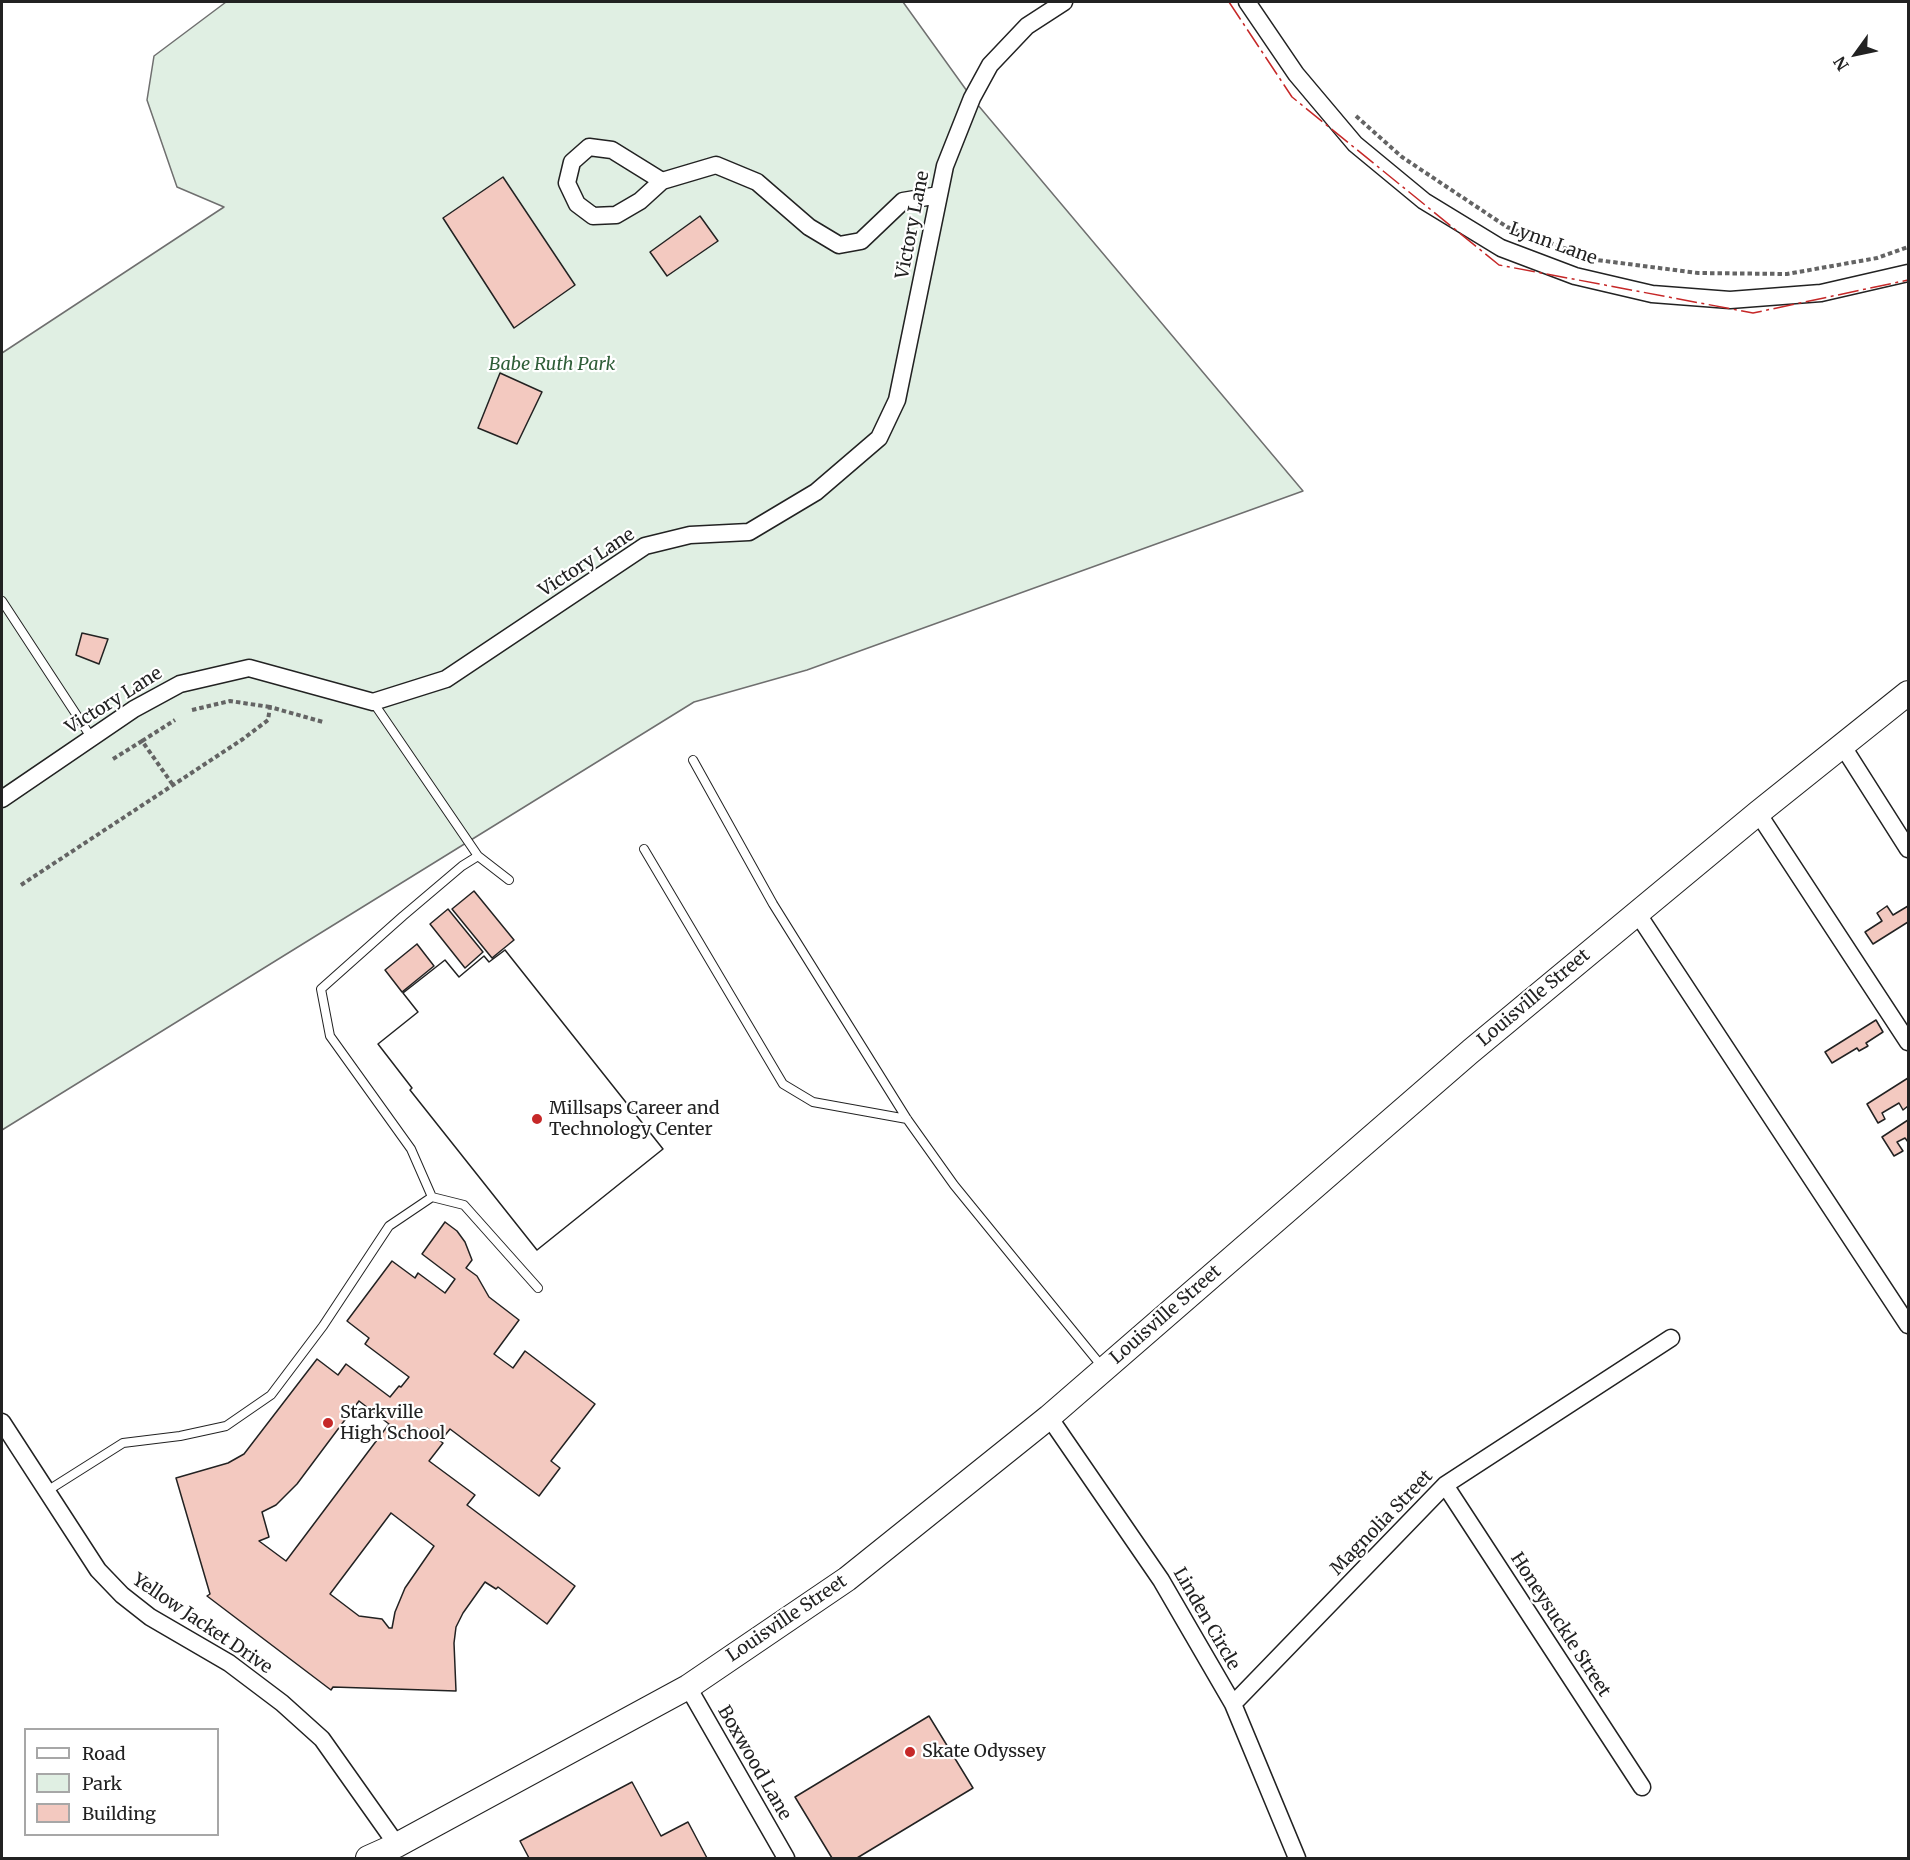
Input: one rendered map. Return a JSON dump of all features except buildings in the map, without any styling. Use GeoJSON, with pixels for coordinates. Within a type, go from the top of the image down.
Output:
{"type":"FeatureCollection","features":[{"type":"Feature","properties":{"kind":"main road","name":"Louisville Street"},"geometry":{"type":"LineString","coordinates":[[368,1858],[397,1845],[688,1687],[847,1580],[1049,1417],[1472,1051],[1637,913],[1908,693]]}},
{"type":"Feature","properties":{"kind":"street","name":"Victory Lane"},"geometry":{"type":"LineString","coordinates":[[2,799],[134,709],[180,684],[249,668],[373,702],[446,679],[645,546],[690,535],[749,532],[816,492],[879,438],[897,400],[945,166],[972,98],[990,65],[1027,26],[1064,2]]}},
{"type":"Feature","properties":{"kind":"street","name":"Lynn Lane"},"geometry":{"type":"LineString","coordinates":[[1247,2],[1296,75],[1355,144],[1424,201],[1501,248],[1575,276],[1652,294],[1730,300],[1821,293],[1908,273]]}},
{"type":"Feature","properties":{"kind":"street"},"geometry":{"type":"LineString","coordinates":[[662,181],[612,150],[589,147],[572,162],[567,183],[577,204],[593,216],[616,215],[640,201],[662,181],[716,165],[757,182],[809,227],[839,246],[861,241],[903,201],[939,195]]}},
{"type":"Feature","properties":{"kind":"street"},"geometry":{"type":"LineString","coordinates":[[1842,745],[1908,849]]}},
{"type":"Feature","properties":{"kind":"street"},"geometry":{"type":"LineString","coordinates":[[1758,813],[1908,1042]]}},
{"type":"Feature","properties":{"kind":"street"},"geometry":{"type":"LineString","coordinates":[[1637,913],[1908,1325]]}},
{"type":"Feature","properties":{"kind":"street","name":"Magnolia Street"},"geometry":{"type":"LineString","coordinates":[[1233,1704],[1445,1485],[1671,1338]]}},
{"type":"Feature","properties":{"kind":"street","name":"Linden Circle"},"geometry":{"type":"LineString","coordinates":[[1049,1417],[1161,1580],[1233,1704],[1297,1858]]}},
{"type":"Feature","properties":{"kind":"street","name":"Yellow Jacket Drive"},"geometry":{"type":"LineString","coordinates":[[2,1422],[98,1569],[122,1595],[150,1617],[229,1663],[282,1703],[322,1740],[397,1845]]}},
{"type":"Feature","properties":{"kind":"street","name":"Honeysuckle Street"},"geometry":{"type":"LineString","coordinates":[[1445,1485],[1642,1787]]}},
{"type":"Feature","properties":{"kind":"street","name":"Boxwood Lane"},"geometry":{"type":"LineString","coordinates":[[688,1687],[786,1858]]}},
{"type":"Feature","properties":{"kind":"lane"},"geometry":{"type":"LineString","coordinates":[[2,601],[91,737]]}},
{"type":"Feature","properties":{"kind":"lane"},"geometry":{"type":"LineString","coordinates":[[373,702],[478,856],[508,879]]}},
{"type":"Feature","properties":{"kind":"lane"},"geometry":{"type":"LineString","coordinates":[[693,760],[773,904],[907,1119],[954,1185],[1104,1369]]}},
{"type":"Feature","properties":{"kind":"lane"},"geometry":{"type":"LineString","coordinates":[[644,849],[783,1084],[813,1102],[907,1119]]}},
{"type":"Feature","properties":{"kind":"lane"},"geometry":{"type":"LineString","coordinates":[[432,1197],[411,1149],[330,1036],[321,989],[462,866],[478,856]]}},
{"type":"Feature","properties":{"kind":"lane"},"geometry":{"type":"LineString","coordinates":[[47,1491],[123,1443],[180,1436],[226,1426],[271,1395],[323,1326],[389,1226],[432,1197],[464,1205],[538,1287]]}},
{"type":"Feature","properties":{"kind":"path"},"geometry":{"type":"LineString","coordinates":[[1351,111],[1402,157],[1507,227],[1597,260],[1698,273],[1787,274],[1877,258],[1908,247]]}},
{"type":"Feature","properties":{"kind":"path"},"geometry":{"type":"LineString","coordinates":[[192,710],[230,701],[270,707],[323,723]]}},
{"type":"Feature","properties":{"kind":"path"},"geometry":{"type":"LineString","coordinates":[[21,885],[243,739],[268,720],[270,707]]}},
{"type":"Feature","properties":{"kind":"path"},"geometry":{"type":"LineString","coordinates":[[113,759],[175,720]]}},
{"type":"Feature","properties":{"kind":"path"},"geometry":{"type":"LineString","coordinates":[[142,741],[173,785]]}},
{"type":"Feature","properties":{"kind":"green space","name":"Babe Ruth Park"},"geometry":{"type":"Polygon","coordinates":[[[226,2],[903,2],[972,98],[1303,491],[807,670],[694,702],[2,1130],[2,353],[224,207],[177,187],[147,100],[154,56],[226,2]]]}},
{"type":"Feature","properties":{"kind":"power"},"geometry":{"type":"LineString","coordinates":[[1229,2],[1292,97],[1499,265],[1753,313],[1908,280]]}},
{"type":"Feature","properties":{"kind":"place","name":"Millsaps Career and Technology Center"},"geometry":{"type":"Point","coordinates":[537,1119]}},
{"type":"Feature","properties":{"kind":"place","name":"Starkville High School"},"geometry":{"type":"Point","coordinates":[328,1423]}},
{"type":"Feature","properties":{"kind":"place","name":"Skate Odyssey"},"geometry":{"type":"Point","coordinates":[910,1752]}}]}
